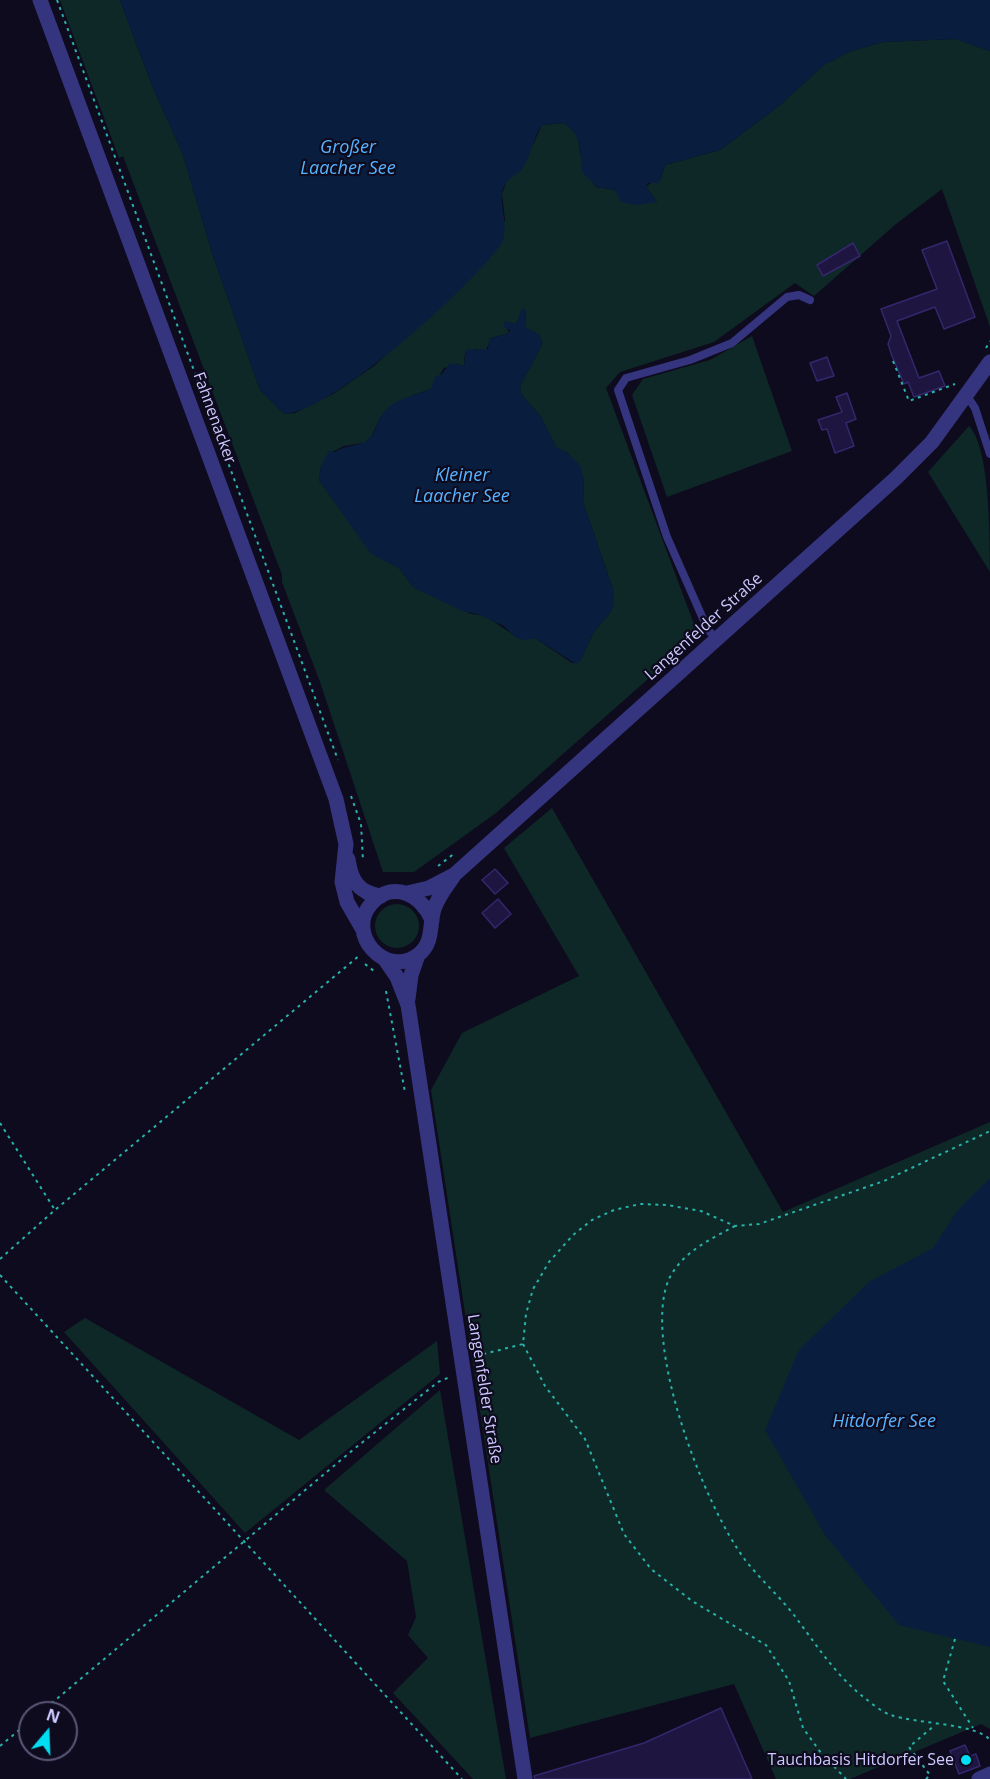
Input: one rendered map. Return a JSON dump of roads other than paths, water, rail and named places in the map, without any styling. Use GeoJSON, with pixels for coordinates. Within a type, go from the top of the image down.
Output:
{"type":"FeatureCollection","features":[{"type":"Feature","properties":{"kind":"street","name":"Fahnenacker"},"geometry":{"type":"LineString","coordinates":[[40,0],[332,788],[344,826],[350,873],[359,888],[369,894],[381,896]]}},
{"type":"Feature","properties":{"kind":"street","name":"Langenfelder Straße"},"geometry":{"type":"LineString","coordinates":[[381,896],[429,888],[454,874],[712,635],[915,461],[967,396],[990,362]]}},
{"type":"Feature","properties":{"kind":"street","name":"Fahnenacker"},"geometry":{"type":"LineString","coordinates":[[346,850],[342,882],[347,902],[362,928]]}},
{"type":"Feature","properties":{"kind":"street","name":"Langenfelder Straße"},"geometry":{"type":"LineString","coordinates":[[408,1005],[411,975],[418,955],[428,942],[439,898],[454,874]]}},
{"type":"Feature","properties":{"kind":"street"},"geometry":{"type":"LineString","coordinates":[[407,893],[423,903],[432,920]]}},
{"type":"Feature","properties":{"kind":"street"},"geometry":{"type":"LineString","coordinates":[[362,928],[369,906],[381,896]]}},
{"type":"Feature","properties":{"kind":"street","name":"Langenfelder Straße"},"geometry":{"type":"LineString","coordinates":[[362,928],[361,952],[384,958],[397,976],[408,1005],[525,1779]]}},
{"type":"Feature","properties":{"kind":"street"},"geometry":{"type":"LineString","coordinates":[[384,958],[402,961],[418,955]]}},
{"type":"Feature","properties":{"kind":"street"},"geometry":{"type":"LineString","coordinates":[[979,1779],[990,1774]]}},
{"type":"Feature","properties":{"kind":"lane","name":"Langenfelder Straße"},"geometry":{"type":"LineString","coordinates":[[712,635],[666,537],[618,390],[626,378],[690,360],[732,343],[787,297],[799,295],[810,300]]}},
{"type":"Feature","properties":{"kind":"lane"},"geometry":{"type":"LineString","coordinates":[[967,396],[975,408],[990,454]]}},
{"type":"Feature","properties":{"kind":"water","name":"Großer Laacher See"},"geometry":{"type":"Polygon","coordinates":[[[120,0],[990,0],[990,51],[955,39],[883,42],[851,51],[824,65],[779,106],[720,150],[665,165],[659,183],[648,183],[646,186],[657,202],[636,205],[621,202],[615,190],[597,187],[582,172],[578,139],[570,128],[564,123],[542,125],[525,165],[503,189],[504,238],[485,264],[432,316],[367,370],[306,408],[284,414],[260,390],[213,256],[182,152],[152,86],[120,0]]]}},
{"type":"Feature","properties":{"kind":"water","name":"Kleiner Laacher See"},"geometry":{"type":"Polygon","coordinates":[[[523,308],[526,310],[525,327],[540,335],[542,345],[520,386],[521,394],[541,417],[556,447],[568,453],[580,465],[584,480],[583,502],[613,589],[611,611],[595,631],[580,661],[576,664],[535,638],[524,640],[516,638],[504,626],[478,614],[462,611],[413,587],[399,568],[371,554],[319,480],[321,466],[329,451],[335,452],[365,442],[372,436],[382,414],[390,407],[400,400],[431,389],[435,377],[442,374],[450,363],[464,366],[466,350],[488,349],[489,339],[509,333],[510,330],[503,327],[505,321],[516,324],[523,308]]]}},
{"type":"Feature","properties":{"kind":"water","name":"Hitdorfer See"},"geometry":{"type":"Polygon","coordinates":[[[990,1178],[990,1647],[899,1625],[825,1535],[765,1430],[799,1350],[869,1282],[933,1248],[957,1211],[990,1178]]]}},
{"type":"Feature","properties":{"kind":"place","name":"Tauchbasis Hitdorfer See"},"geometry":{"type":"Point","coordinates":[966,1760]}}]}
